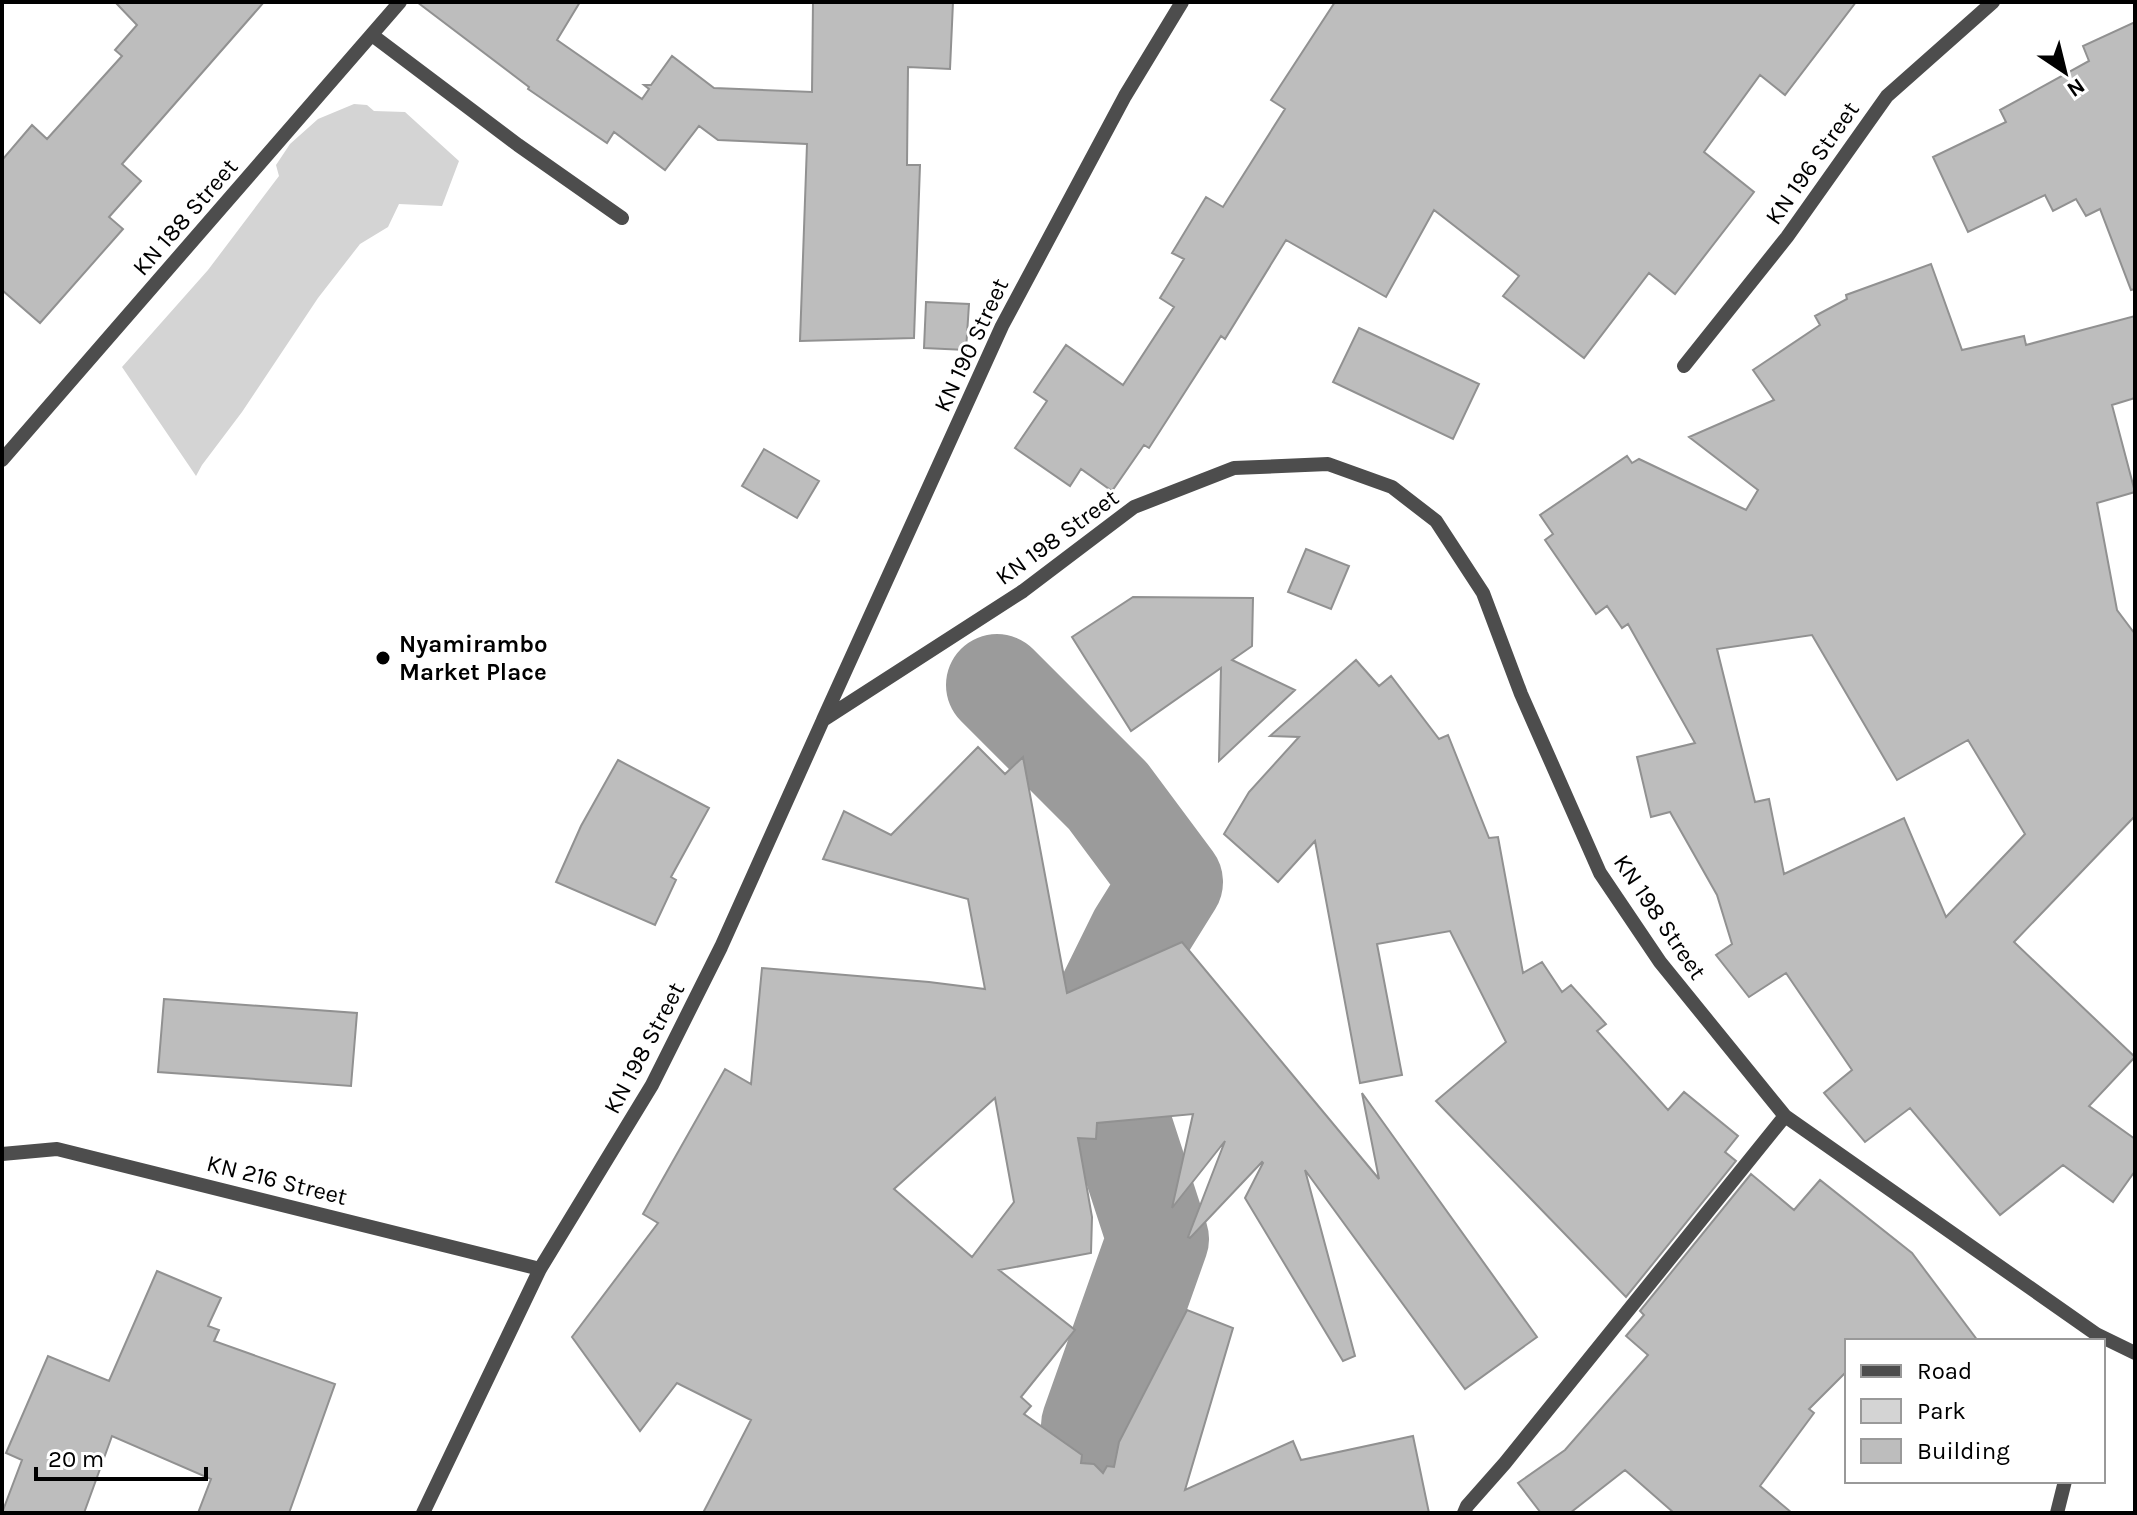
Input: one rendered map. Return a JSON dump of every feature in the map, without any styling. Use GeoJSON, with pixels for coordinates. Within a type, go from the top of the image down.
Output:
{"type":"FeatureCollection","features":[{"type":"Feature","properties":{"kind":"street","name":"KN 188 Street"},"geometry":{"type":"LineString","coordinates":[[2,460],[400,2]]}},
{"type":"Feature","properties":{"kind":"street","name":"KN 190 Street"},"geometry":{"type":"LineString","coordinates":[[823,720],[1002,326],[1125,96],[1182,2]]}},
{"type":"Feature","properties":{"kind":"street","name":"KN 196 Street"},"geometry":{"type":"LineString","coordinates":[[1684,366],[1787,237],[1887,96],[1993,2]]}},
{"type":"Feature","properties":{"kind":"street"},"geometry":{"type":"LineString","coordinates":[[372,35],[518,145],[622,218]]}},
{"type":"Feature","properties":{"kind":"street","name":"KN 198 Street"},"geometry":{"type":"LineString","coordinates":[[423,1513],[540,1269],[652,1085],[721,947],[823,720],[1023,591],[1134,507],[1234,468],[1328,464],[1392,487],[1436,521],[1483,593],[1521,694],[1600,873],[1660,962],[1785,1116],[2095,1337]]}},
{"type":"Feature","properties":{"kind":"street"},"geometry":{"type":"LineString","coordinates":[[1464,1513],[1785,1116]]}},
{"type":"Feature","properties":{"kind":"street","name":"KN 216 Street"},"geometry":{"type":"LineString","coordinates":[[2,1154],[57,1149],[540,1269]]}},
{"type":"Feature","properties":{"kind":"street","name":"KN 198 Street"},"geometry":{"type":"LineString","coordinates":[[2105,1341],[2135,1353]]}},
{"type":"Feature","properties":{"kind":"street"},"geometry":{"type":"LineString","coordinates":[[2057,1513],[2064,1483]]}},
{"type":"Feature","properties":{"kind":"green space"},"geometry":{"type":"Polygon","coordinates":[[[354,104],[367,105],[374,111],[405,112],[459,161],[442,206],[399,204],[388,227],[360,244],[318,298],[196,476],[122,367],[208,270],[279,176],[276,165],[290,144],[318,119],[354,104]]]}},
{"type":"Feature","properties":{"kind":"building"},"geometry":{"type":"Polygon","coordinates":[[[115,2],[264,2],[122,164],[141,181],[109,217],[123,229],[40,323],[2,290],[2,160],[32,125],[47,139],[122,56],[115,50],[137,25],[115,2]]]}},
{"type":"Feature","properties":{"kind":"building"},"geometry":{"type":"Polygon","coordinates":[[[417,2],[580,2],[557,40],[642,99],[649,89],[644,85],[651,85],[672,56],[714,88],[812,92],[813,2],[953,2],[950,69],[908,67],[907,165],[920,165],[914,338],[800,341],[807,144],[718,140],[699,126],[665,170],[614,132],[607,143],[528,89],[417,2]]]}},
{"type":"Feature","properties":{"kind":"building"},"geometry":{"type":"Polygon","coordinates":[[[1335,2],[1856,2],[1785,95],[1760,75],[1704,152],[1754,192],[1675,294],[1649,273],[1584,358],[1503,296],[1519,276],[1434,210],[1386,297],[1286,240],[1225,339],[1221,336],[1149,448],[1144,445],[1112,491],[1081,469],[1070,486],[1015,448],[1047,401],[1034,392],[1066,345],[1123,385],[1174,307],[1160,298],[1184,259],[1172,253],[1206,197],[1223,207],[1285,109],[1271,100],[1335,2]]]}},
{"type":"Feature","properties":{"kind":"building"},"geometry":{"type":"Polygon","coordinates":[[[2135,22],[2135,289],[2131,290],[2100,209],[2086,216],[2076,199],[2053,211],[2045,195],[1968,232],[1933,157],[2006,122],[2000,110],[2089,61],[2083,46],[2135,22]]]}},
{"type":"Feature","properties":{"kind":"building"},"geometry":{"type":"Polygon","coordinates":[[[1931,264],[1962,350],[2024,336],[2026,345],[2135,316],[2135,398],[2112,405],[2135,492],[2097,503],[2117,610],[2135,634],[2135,816],[2014,942],[2135,1057],[2089,1106],[2135,1139],[2135,1171],[2113,1202],[2063,1165],[2000,1215],[1910,1108],[1865,1142],[1824,1093],[1852,1070],[1786,973],[1749,997],[1716,955],[1732,944],[1717,895],[1670,812],[1651,817],[1637,757],[1695,743],[1628,624],[1622,628],[1607,606],[1596,614],[1545,540],[1553,534],[1540,515],[1627,456],[1632,463],[1639,459],[1746,510],[1758,490],[1689,437],[1774,400],[1753,370],[1820,325],[1815,316],[1847,299],[1846,295],[1931,264]],[[1812,635],[1717,649],[1755,802],[1769,799],[1784,874],[1904,818],[1946,917],[2025,834],[1968,740],[1897,780],[1812,635]]]}},
{"type":"Feature","properties":{"kind":"building"},"geometry":{"type":"Polygon","coordinates":[[[926,302],[969,304],[966,350],[924,348],[926,302]]]}},
{"type":"Feature","properties":{"kind":"building"},"geometry":{"type":"Polygon","coordinates":[[[1359,328],[1479,384],[1453,439],[1333,382],[1359,328]]]}},
{"type":"Feature","properties":{"kind":"building"},"geometry":{"type":"Polygon","coordinates":[[[764,449],[819,481],[797,518],[742,486],[764,449]]]}},
{"type":"Feature","properties":{"kind":"building"},"geometry":{"type":"Polygon","coordinates":[[[1306,549],[1349,566],[1331,609],[1288,592],[1306,549]]]}},
{"type":"Feature","properties":{"kind":"building"},"geometry":{"type":"Polygon","coordinates":[[[1133,597],[1253,598],[1252,646],[1232,660],[1295,690],[1219,761],[1221,668],[1131,731],[1072,637],[1133,597]]]}},
{"type":"Feature","properties":{"kind":"building"},"geometry":{"type":"Polygon","coordinates":[[[1356,660],[1379,686],[1391,676],[1439,739],[1448,735],[1489,838],[1498,837],[1523,973],[1542,962],[1562,992],[1571,985],[1606,1024],[1597,1031],[1668,1110],[1684,1092],[1738,1136],[1725,1152],[1736,1161],[1626,1297],[1436,1101],[1506,1042],[1450,931],[1377,944],[1402,1075],[1360,1083],[1315,841],[1278,882],[1224,834],[1249,792],[1299,737],[1270,736],[1356,660]]]}},
{"type":"Feature","properties":{"kind":"building"},"geometry":{"type":"Polygon","coordinates":[[[978,747],[1005,774],[1023,757],[1067,993],[1182,942],[1379,1179],[1362,1093],[1537,1337],[1465,1389],[1305,1170],[1355,1356],[1343,1361],[1245,1198],[1262,1162],[1190,1238],[1225,1141],[1172,1208],[1193,1114],[1097,1123],[1096,1139],[1078,1138],[1092,1217],[1091,1253],[999,1270],[1075,1330],[1021,1397],[1031,1406],[1024,1414],[1082,1455],[1081,1463],[1094,1464],[1103,1473],[1107,1466],[1114,1467],[1119,1442],[1187,1310],[1233,1328],[1185,1490],[1293,1441],[1301,1460],[1413,1436],[1429,1513],[703,1513],[751,1420],[677,1383],[640,1431],[572,1337],[658,1223],[643,1214],[725,1069],[751,1084],[762,968],[985,989],[968,899],[823,859],[844,811],[891,835],[978,747]],[[995,1098],[894,1189],[972,1257],[1014,1202],[995,1098]]]}},
{"type":"Feature","properties":{"kind":"building"},"geometry":{"type":"Polygon","coordinates":[[[618,760],[709,808],[671,877],[676,880],[655,925],[556,882],[581,826],[618,760]]]}},
{"type":"Feature","properties":{"kind":"building"},"geometry":{"type":"Polygon","coordinates":[[[164,999],[357,1013],[351,1086],[158,1072],[164,999]]]}},
{"type":"Feature","properties":{"kind":"building"},"geometry":{"type":"Polygon","coordinates":[[[1751,1174],[1794,1210],[1820,1180],[1912,1253],[1976,1339],[1845,1339],[1845,1373],[1809,1409],[1814,1413],[1760,1486],[1792,1513],[1674,1513],[1625,1470],[1570,1513],[1541,1513],[1518,1483],[1565,1450],[1648,1355],[1626,1336],[1644,1315],[1640,1311],[1751,1174]]]}},
{"type":"Feature","properties":{"kind":"building"},"geometry":{"type":"Polygon","coordinates":[[[157,1271],[221,1298],[208,1326],[219,1330],[214,1341],[335,1384],[289,1513],[198,1513],[211,1479],[112,1436],[84,1513],[2,1513],[22,1460],[6,1453],[48,1356],[109,1381],[157,1271]]]}},
{"type":"Feature","properties":{"kind":"waterway"},"geometry":{"type":"LineString","coordinates":[[997,685],[1108,796],[1172,882],[1139,935],[1104,1006],[1118,1116],[1158,1239],[1092,1425],[1107,1487],[1106,1513]]}},
{"type":"Feature","properties":{"kind":"place","name":"Nyamirambo Market Place"},"geometry":{"type":"Point","coordinates":[383,658]}}]}
